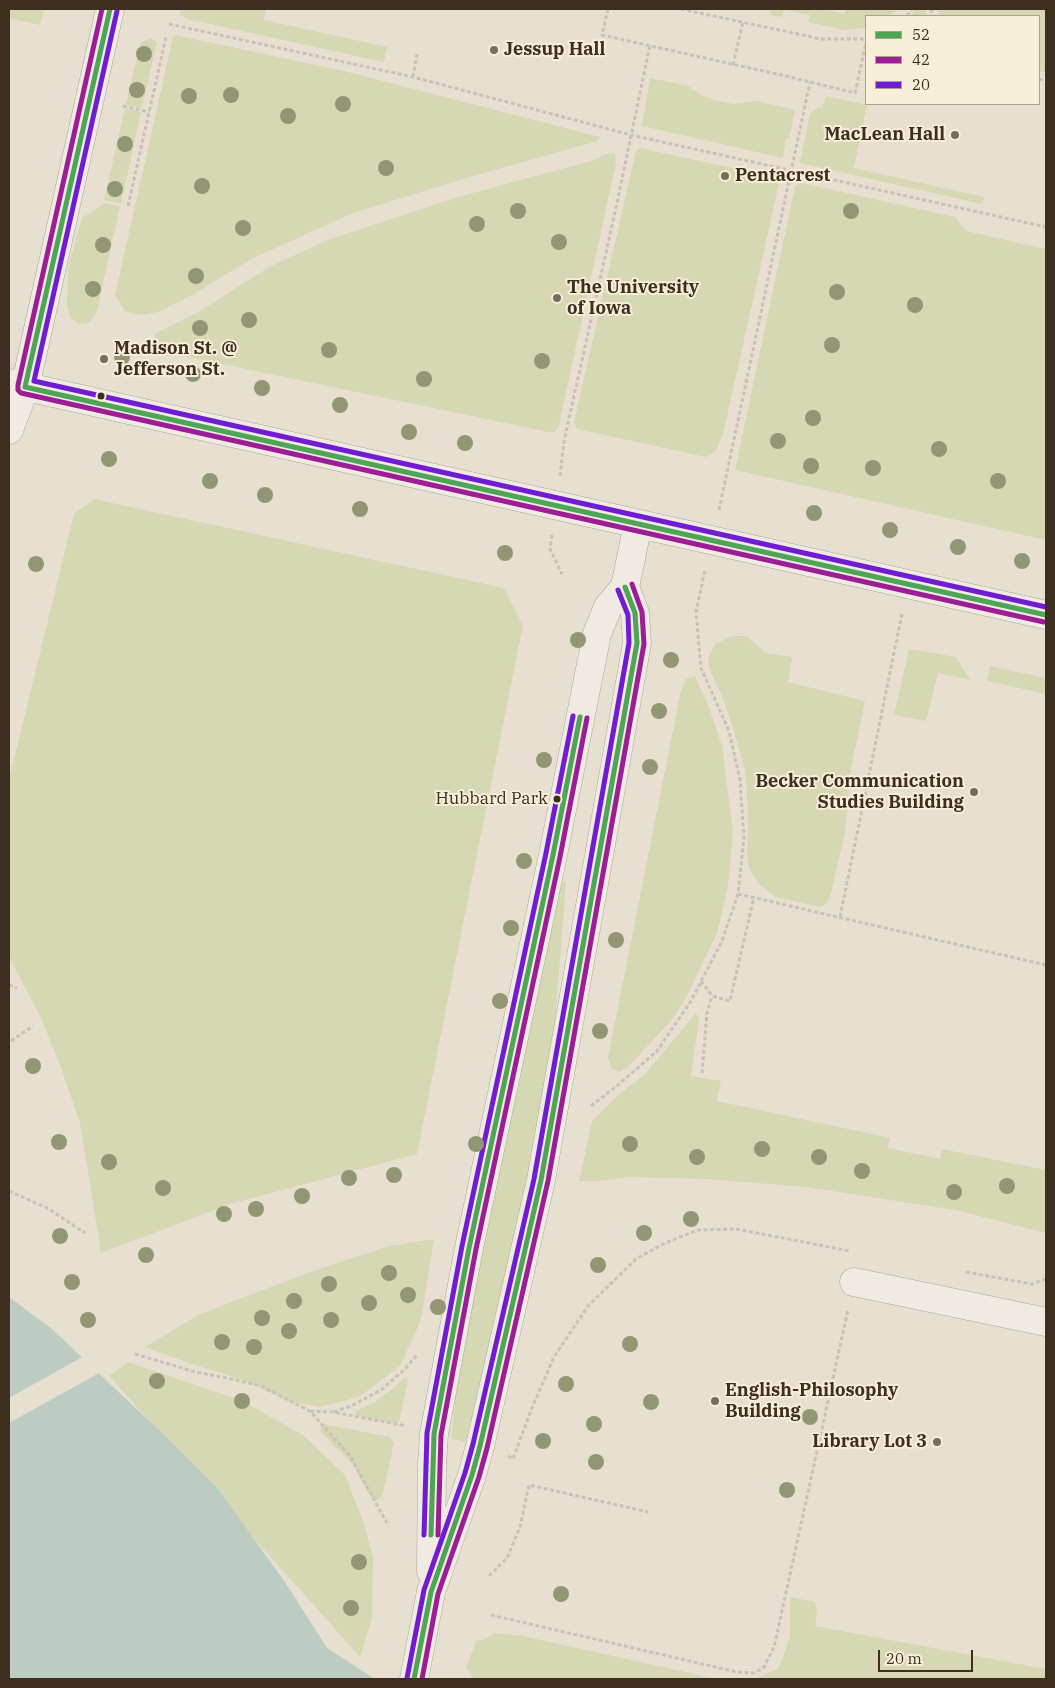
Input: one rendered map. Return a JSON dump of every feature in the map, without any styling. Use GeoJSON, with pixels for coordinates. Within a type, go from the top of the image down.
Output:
{"type":"FeatureCollection","features":[{"type":"Feature","properties":{"kind":"street"},"geometry":{"type":"LineString","coordinates":[[9,430],[17,385],[110,9]]}},
{"type":"Feature","properties":{"kind":"street"},"geometry":{"type":"LineString","coordinates":[[17,385],[1046,615]]}},
{"type":"Feature","properties":{"kind":"street"},"geometry":{"type":"LineString","coordinates":[[431,1592],[434,1434],[469,1248],[551,865],[597,634],[608,607],[625,586],[638,524]]}},
{"type":"Feature","properties":{"kind":"street"},"geometry":{"type":"LineString","coordinates":[[414,1679],[431,1592],[472,1475],[480,1446],[541,1180],[637,643],[634,613],[625,586]]}},
{"type":"Feature","properties":{"kind":"street"},"geometry":{"type":"LineString","coordinates":[[854,1282],[1046,1322]]}},
{"type":"Feature","properties":{"kind":"path"},"geometry":{"type":"LineString","coordinates":[[608,9],[602,35],[855,93],[865,45]]}},
{"type":"Feature","properties":{"kind":"path"},"geometry":{"type":"LineString","coordinates":[[681,9],[821,39],[865,40]]}},
{"type":"Feature","properties":{"kind":"path"},"geometry":{"type":"LineString","coordinates":[[733,65],[743,22]]}},
{"type":"Feature","properties":{"kind":"path"},"geometry":{"type":"LineString","coordinates":[[169,24],[412,77],[630,135],[1046,227]]}},
{"type":"Feature","properties":{"kind":"path"},"geometry":{"type":"LineString","coordinates":[[128,206],[166,37]]}},
{"type":"Feature","properties":{"kind":"path"},"geometry":{"type":"LineString","coordinates":[[562,467],[564,441],[650,45]]}},
{"type":"Feature","properties":{"kind":"path"},"geometry":{"type":"LineString","coordinates":[[412,77],[417,54]]}},
{"type":"Feature","properties":{"kind":"path"},"geometry":{"type":"LineString","coordinates":[[720,503],[810,82]]}},
{"type":"Feature","properties":{"kind":"path"},"geometry":{"type":"LineString","coordinates":[[123,106],[149,112]]}},
{"type":"Feature","properties":{"kind":"path"},"geometry":{"type":"LineString","coordinates":[[554,505],[550,549],[562,574]]}},
{"type":"Feature","properties":{"kind":"path"},"geometry":{"type":"LineString","coordinates":[[840,917],[908,584]]}},
{"type":"Feature","properties":{"kind":"path"},"geometry":{"type":"LineString","coordinates":[[590,1106],[618,1085],[657,1051],[691,1001],[722,941],[738,894],[744,838],[740,780],[729,731],[701,668],[696,612],[698,602]]}},
{"type":"Feature","properties":{"kind":"path"},"geometry":{"type":"LineString","coordinates":[[738,894],[1046,965]]}},
{"type":"Feature","properties":{"kind":"path"},"geometry":{"type":"LineString","coordinates":[[701,981],[712,996],[730,1001],[754,898]]}},
{"type":"Feature","properties":{"kind":"path"},"geometry":{"type":"LineString","coordinates":[[9,985],[17,988]]}},
{"type":"Feature","properties":{"kind":"path"},"geometry":{"type":"LineString","coordinates":[[702,1073],[707,1013],[712,996]]}},
{"type":"Feature","properties":{"kind":"path"},"geometry":{"type":"LineString","coordinates":[[11,1040],[33,1026]]}},
{"type":"Feature","properties":{"kind":"path"},"geometry":{"type":"LineString","coordinates":[[9,1190],[49,1209],[85,1233]]}},
{"type":"Feature","properties":{"kind":"path"},"geometry":{"type":"LineString","coordinates":[[491,1615],[737,1672],[754,1673],[764,1667],[774,1647],[859,1253],[736,1228],[698,1230],[665,1243],[636,1259],[588,1306],[554,1357],[513,1458]]}},
{"type":"Feature","properties":{"kind":"path"},"geometry":{"type":"LineString","coordinates":[[965,1272],[1032,1284],[1046,1279]]}},
{"type":"Feature","properties":{"kind":"path"},"geometry":{"type":"LineString","coordinates":[[135,1354],[192,1371],[261,1386],[310,1411],[350,1456],[387,1523]]}},
{"type":"Feature","properties":{"kind":"path"},"geometry":{"type":"LineString","coordinates":[[333,1412],[351,1406],[381,1390],[404,1370],[417,1355]]}},
{"type":"Feature","properties":{"kind":"path"},"geometry":{"type":"LineString","coordinates":[[490,1576],[508,1558],[520,1527],[529,1485],[648,1512]]}},
{"type":"Feature","properties":{"kind":"green space"},"geometry":{"type":"Polygon","coordinates":[[[9,9],[44,9],[40,25],[9,18],[9,9]]]}},
{"type":"Feature","properties":{"kind":"green space"},"geometry":{"type":"Polygon","coordinates":[[[180,9],[266,9],[264,20],[387,47],[384,62],[187,19],[180,14],[180,9]]]}},
{"type":"Feature","properties":{"kind":"green space"},"geometry":{"type":"Polygon","coordinates":[[[771,9],[823,9],[844,14],[846,9],[899,9],[890,15],[865,15],[865,28],[844,30],[808,22],[810,15],[784,10],[782,17],[770,15],[771,9]]]}},
{"type":"Feature","properties":{"kind":"green space"},"geometry":{"type":"Polygon","coordinates":[[[916,9],[926,9],[927,15],[912,15],[916,9]]]}},
{"type":"Feature","properties":{"kind":"green space"},"geometry":{"type":"Polygon","coordinates":[[[937,9],[1046,9],[1046,72],[1040,71],[1040,15],[940,15],[937,9]]]}},
{"type":"Feature","properties":{"kind":"green space"},"geometry":{"type":"Polygon","coordinates":[[[175,35],[344,71],[600,137],[598,141],[473,176],[353,213],[251,259],[189,297],[158,312],[141,315],[126,312],[115,295],[175,35]]]}},
{"type":"Feature","properties":{"kind":"green space"},"geometry":{"type":"Polygon","coordinates":[[[150,38],[157,42],[142,108],[126,105],[138,51],[142,42],[150,38]]]}},
{"type":"Feature","properties":{"kind":"green space"},"geometry":{"type":"Polygon","coordinates":[[[650,78],[688,86],[701,95],[717,101],[734,104],[757,101],[795,110],[789,139],[786,139],[783,158],[642,126],[650,78]]]}},
{"type":"Feature","properties":{"kind":"green space"},"geometry":{"type":"Polygon","coordinates":[[[826,96],[867,105],[854,168],[984,197],[982,204],[800,163],[810,114],[819,107],[822,108],[826,96]]]}},
{"type":"Feature","properties":{"kind":"green space"},"geometry":{"type":"Polygon","coordinates":[[[125,108],[141,112],[121,204],[104,200],[125,108]]]}},
{"type":"Feature","properties":{"kind":"green space"},"geometry":{"type":"Polygon","coordinates":[[[640,148],[774,177],[779,184],[723,434],[716,451],[706,457],[577,429],[574,422],[636,151],[640,148]]]}},
{"type":"Feature","properties":{"kind":"green space"},"geometry":{"type":"Polygon","coordinates":[[[609,153],[615,154],[616,163],[558,429],[553,433],[160,351],[154,334],[197,313],[271,266],[330,239],[458,197],[591,161],[609,153]]]}},
{"type":"Feature","properties":{"kind":"green space"},"geometry":{"type":"Polygon","coordinates":[[[802,183],[955,217],[966,231],[1046,249],[1046,540],[735,470],[795,186],[802,183]]]}},
{"type":"Feature","properties":{"kind":"green space"},"geometry":{"type":"Polygon","coordinates":[[[105,203],[120,206],[97,311],[92,320],[88,323],[80,324],[70,318],[67,305],[70,261],[82,218],[105,203]]]}},
{"type":"Feature","properties":{"kind":"green space","name":"Hubbard Park"},"geometry":{"type":"Polygon","coordinates":[[[94,499],[504,588],[523,625],[417,1154],[230,1204],[101,1253],[80,1123],[41,1018],[9,957],[9,779],[74,514],[94,499]]]}},
{"type":"Feature","properties":{"kind":"green space"},"geometry":{"type":"Polygon","coordinates":[[[732,636],[747,636],[764,653],[792,657],[788,682],[865,701],[851,769],[845,833],[830,897],[826,904],[820,907],[776,897],[759,884],[749,869],[745,771],[733,728],[710,670],[708,658],[715,644],[732,636]]]}},
{"type":"Feature","properties":{"kind":"green space"},"geometry":{"type":"Polygon","coordinates":[[[909,649],[956,657],[970,680],[938,673],[926,721],[894,715],[909,649]]]}},
{"type":"Feature","properties":{"kind":"green space"},"geometry":{"type":"Polygon","coordinates":[[[990,666],[1046,678],[1046,694],[987,681],[990,666]]]}},
{"type":"Feature","properties":{"kind":"green space"},"geometry":{"type":"Polygon","coordinates":[[[695,676],[710,710],[722,746],[733,831],[728,887],[717,933],[686,998],[671,1021],[627,1068],[619,1072],[611,1069],[608,1057],[681,690],[686,679],[695,676]]]}},
{"type":"Feature","properties":{"kind":"green space"},"geometry":{"type":"Polygon","coordinates":[[[563,880],[566,883],[554,1035],[493,1349],[465,1442],[451,1439],[457,1382],[523,1034],[563,880]]]}},
{"type":"Feature","properties":{"kind":"green space"},"geometry":{"type":"Polygon","coordinates":[[[696,1013],[699,1020],[691,1076],[721,1081],[717,1101],[890,1138],[888,1148],[940,1159],[942,1149],[1046,1170],[1046,1233],[955,1210],[806,1187],[706,1179],[630,1177],[601,1181],[579,1181],[592,1121],[617,1096],[645,1074],[696,1013]]]}},
{"type":"Feature","properties":{"kind":"green space"},"geometry":{"type":"Polygon","coordinates":[[[434,1239],[422,1314],[400,1366],[359,1397],[319,1407],[288,1401],[248,1382],[145,1347],[200,1314],[313,1271],[389,1246],[434,1239]]]}},
{"type":"Feature","properties":{"kind":"green space"},"geometry":{"type":"Polygon","coordinates":[[[128,1362],[240,1400],[303,1435],[345,1475],[363,1521],[373,1557],[372,1618],[360,1657],[109,1376],[128,1362]]]}},
{"type":"Feature","properties":{"kind":"green space"},"geometry":{"type":"Polygon","coordinates":[[[406,1378],[408,1380],[399,1422],[393,1423],[356,1415],[356,1411],[375,1402],[406,1378]]]}},
{"type":"Feature","properties":{"kind":"green space"},"geometry":{"type":"Polygon","coordinates":[[[324,1424],[390,1437],[394,1443],[382,1497],[376,1501],[370,1496],[353,1465],[321,1432],[320,1428],[324,1424]]]}},
{"type":"Feature","properties":{"kind":"green space"},"geometry":{"type":"Polygon","coordinates":[[[790,1597],[815,1602],[817,1612],[815,1626],[1046,1669],[1046,1679],[755,1679],[779,1668],[790,1637],[790,1597]]]}},
{"type":"Feature","properties":{"kind":"green space"},"geometry":{"type":"Polygon","coordinates":[[[495,1633],[523,1636],[717,1679],[471,1679],[472,1675],[466,1667],[477,1640],[482,1640],[495,1633]]]}},
{"type":"Feature","properties":{"kind":"shaded area"},"geometry":{"type":"Polygon","coordinates":[[[9,1297],[52,1329],[218,1489],[285,1582],[327,1648],[375,1679],[9,1679],[9,1297]]]}},
{"type":"Feature","properties":{"kind":"pier"},"geometry":{"type":"Polygon","coordinates":[[[84,1356],[101,1372],[9,1423],[9,1398],[84,1356]]]}},
{"type":"Feature","properties":{"kind":"transit line","name":"42"},"geometry":{"type":"LineString","coordinates":[[102,9],[18,385],[18,390],[21,393],[1044,622]]}},
{"type":"Feature","properties":{"kind":"transit line","name":"52"},"geometry":{"type":"LineString","coordinates":[[110,9],[25,387],[1046,615]]}},
{"type":"Feature","properties":{"kind":"transit line","name":"20"},"geometry":{"type":"LineString","coordinates":[[117,11],[34,381],[1046,607]]}},
{"type":"Feature","properties":{"kind":"transit line","name":"42"},"geometry":{"type":"LineString","coordinates":[[422,1679],[438,1594],[479,1477],[487,1448],[548,1181],[644,644],[642,612],[632,584]]}},
{"type":"Feature","properties":{"kind":"transit line","name":"52"},"geometry":{"type":"LineString","coordinates":[[414,1679],[431,1592],[472,1475],[480,1446],[541,1180],[637,643],[635,613],[625,587]]}},
{"type":"Feature","properties":{"kind":"transit line","name":"20"},"geometry":{"type":"LineString","coordinates":[[407,1678],[424,1590],[465,1473],[473,1444],[534,1179],[629,643],[628,615],[618,590]]}},
{"type":"Feature","properties":{"kind":"transit line","name":"20"},"geometry":{"type":"LineString","coordinates":[[424,1535],[427,1433],[462,1246],[546,853],[573,716]]}},
{"type":"Feature","properties":{"kind":"transit line","name":"52"},"geometry":{"type":"LineString","coordinates":[[431,1535],[434,1434],[469,1248],[553,855],[580,717]]}},
{"type":"Feature","properties":{"kind":"transit line","name":"42"},"geometry":{"type":"LineString","coordinates":[[438,1535],[441,1435],[476,1249],[560,857],[587,718]]}},
{"type":"Feature","properties":{"kind":"place","name":"Jessup Hall"},"geometry":{"type":"Point","coordinates":[494,50]}},
{"type":"Feature","properties":{"kind":"place","name":"MacLean Hall"},"geometry":{"type":"Point","coordinates":[955,135]}},
{"type":"Feature","properties":{"kind":"place","name":"Pentacrest"},"geometry":{"type":"Point","coordinates":[725,176]}},
{"type":"Feature","properties":{"kind":"place","name":"The University of Iowa"},"geometry":{"type":"Point","coordinates":[557,298]}},
{"type":"Feature","properties":{"kind":"place","name":"Madison St. @ Jefferson St."},"geometry":{"type":"Point","coordinates":[104,359]}},
{"type":"Feature","properties":{"kind":"place","name":"Becker Communication Studies Building"},"geometry":{"type":"Point","coordinates":[974,792]}},
{"type":"Feature","properties":{"kind":"place","name":"Hubbard Park"},"geometry":{"type":"Point","coordinates":[557,799]}},
{"type":"Feature","properties":{"kind":"place","name":"English-Philosophy Building"},"geometry":{"type":"Point","coordinates":[715,1401]}},
{"type":"Feature","properties":{"kind":"place","name":"Library Lot 3"},"geometry":{"type":"Point","coordinates":[937,1442]}}]}
